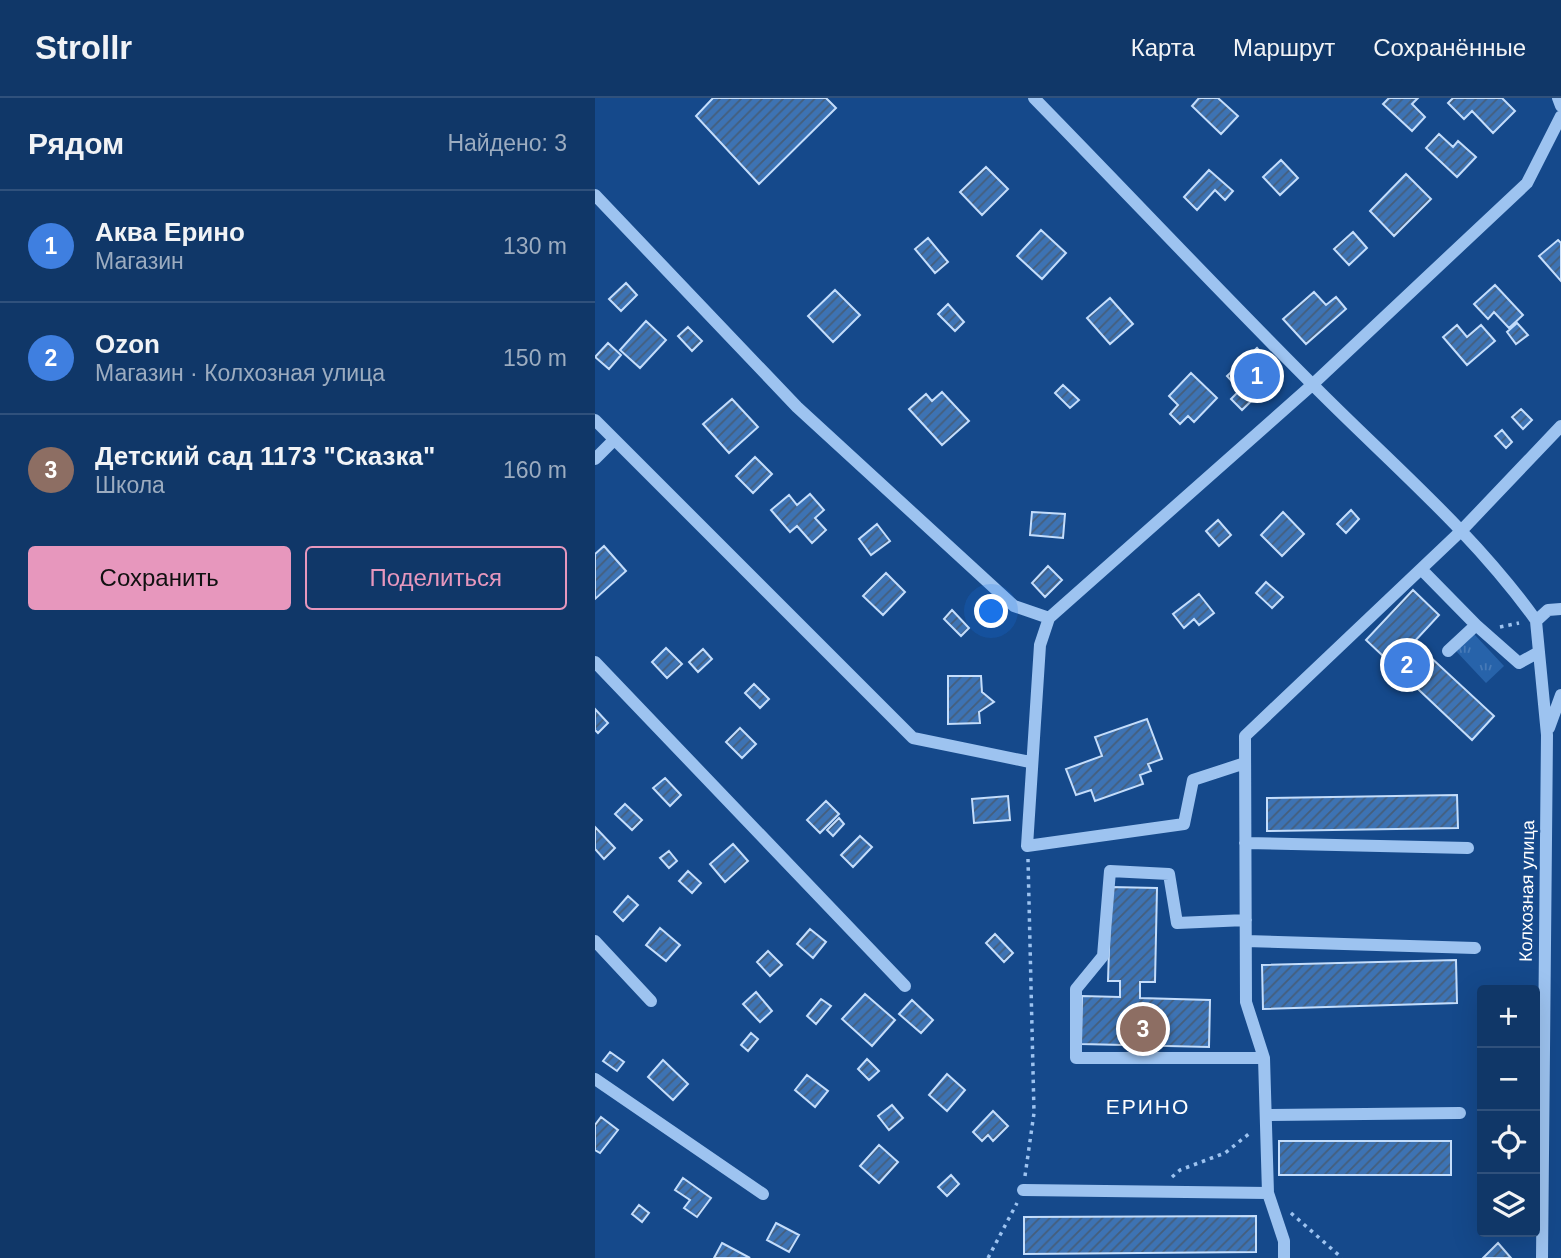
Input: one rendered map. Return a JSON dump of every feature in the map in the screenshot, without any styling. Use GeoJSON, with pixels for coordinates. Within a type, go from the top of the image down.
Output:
{"type":"FeatureCollection","features":[{"type":"Feature","properties":{"kind":"street"},"geometry":{"type":"LineString","coordinates":[[1034,98],[1312,385],[1461,531],[1514,588],[1535,620],[1548,610],[1561,609]]}},
{"type":"Feature","properties":{"kind":"street"},"geometry":{"type":"LineString","coordinates":[[1557,98],[1561,106]]}},
{"type":"Feature","properties":{"kind":"street"},"geometry":{"type":"LineString","coordinates":[[1245,763],[1193,780],[1184,824],[1027,846],[1030,762],[1040,645],[1049,618],[1312,385],[1527,183],[1561,116]]}},
{"type":"Feature","properties":{"kind":"street"},"geometry":{"type":"LineString","coordinates":[[595,195],[797,407],[1014,606],[1049,618]]}},
{"type":"Feature","properties":{"kind":"street"},"geometry":{"type":"LineString","coordinates":[[595,420],[913,738],[1030,762]]}},
{"type":"Feature","properties":{"kind":"street"},"geometry":{"type":"LineString","coordinates":[[1285,1258],[1284,1241],[1268,1193],[1268,1115],[1264,1058],[1246,1002],[1245,736],[1461,531],[1561,426]]}},
{"type":"Feature","properties":{"kind":"street"},"geometry":{"type":"LineString","coordinates":[[595,459],[614,440]]}},
{"type":"Feature","properties":{"kind":"street"},"geometry":{"type":"LineString","coordinates":[[1421,569],[1479,628],[1519,663],[1539,652]]}},
{"type":"Feature","properties":{"kind":"street","name":"Колхозная улица"},"geometry":{"type":"LineString","coordinates":[[1535,620],[1547,735],[1541,1099],[1542,1258]]}},
{"type":"Feature","properties":{"kind":"street"},"geometry":{"type":"LineString","coordinates":[[1448,651],[1479,628]]}},
{"type":"Feature","properties":{"kind":"street"},"geometry":{"type":"LineString","coordinates":[[595,662],[905,986]]}},
{"type":"Feature","properties":{"kind":"street","name":"Колхозная улица"},"geometry":{"type":"LineString","coordinates":[[1547,735],[1561,695]]}},
{"type":"Feature","properties":{"kind":"street"},"geometry":{"type":"LineString","coordinates":[[1245,843],[1468,848]]}},
{"type":"Feature","properties":{"kind":"street"},"geometry":{"type":"LineString","coordinates":[[1246,919],[1177,923],[1169,874],[1110,871],[1103,956],[1076,989],[1076,1058],[1264,1058]]}},
{"type":"Feature","properties":{"kind":"street"},"geometry":{"type":"LineString","coordinates":[[595,941],[651,1001]]}},
{"type":"Feature","properties":{"kind":"street"},"geometry":{"type":"LineString","coordinates":[[1245,941],[1475,948]]}},
{"type":"Feature","properties":{"kind":"street"},"geometry":{"type":"LineString","coordinates":[[595,1079],[763,1194]]}},
{"type":"Feature","properties":{"kind":"street"},"geometry":{"type":"LineString","coordinates":[[1268,1115],[1460,1113]]}},
{"type":"Feature","properties":{"kind":"street"},"geometry":{"type":"LineString","coordinates":[[1023,1189],[1268,1193]]}},
{"type":"Feature","properties":{"kind":"path"},"geometry":{"type":"LineString","coordinates":[[1479,628],[1535,620]]}},
{"type":"Feature","properties":{"kind":"path"},"geometry":{"type":"LineString","coordinates":[[988,1258],[1023,1189],[1034,1113],[1027,846]]}},
{"type":"Feature","properties":{"kind":"path"},"geometry":{"type":"LineString","coordinates":[[1155,1192],[1180,1170],[1225,1153],[1254,1130]]}},
{"type":"Feature","properties":{"kind":"path"},"geometry":{"type":"LineString","coordinates":[[1268,1193],[1342,1258]]}},
{"type":"Feature","properties":{"kind":"green space"},"geometry":{"type":"Polygon","coordinates":[[[1474,634],[1504,666],[1486,683],[1456,651],[1474,634]]]}},
{"type":"Feature","properties":{"kind":"building"},"geometry":{"type":"Polygon","coordinates":[[[713,98],[826,98],[836,108],[759,184],[696,116],[713,98]]]}},
{"type":"Feature","properties":{"kind":"building"},"geometry":{"type":"Polygon","coordinates":[[[1199,98],[1218,98],[1238,116],[1221,134],[1192,106],[1199,98]]]}},
{"type":"Feature","properties":{"kind":"building"},"geometry":{"type":"Polygon","coordinates":[[[1389,98],[1418,98],[1412,104],[1425,117],[1412,131],[1383,104],[1389,98]]]}},
{"type":"Feature","properties":{"kind":"building"},"geometry":{"type":"Polygon","coordinates":[[[1453,98],[1502,98],[1515,111],[1493,133],[1472,111],[1464,119],[1448,103],[1453,98]]]}},
{"type":"Feature","properties":{"kind":"building"},"geometry":{"type":"Polygon","coordinates":[[[1439,134],[1453,147],[1458,141],[1476,157],[1457,177],[1426,148],[1439,134]]]}},
{"type":"Feature","properties":{"kind":"building"},"geometry":{"type":"Polygon","coordinates":[[[1281,160],[1298,178],[1280,195],[1263,177],[1281,160]]]}},
{"type":"Feature","properties":{"kind":"building"},"geometry":{"type":"Polygon","coordinates":[[[986,167],[1008,189],[982,215],[960,192],[986,167]]]}},
{"type":"Feature","properties":{"kind":"building"},"geometry":{"type":"Polygon","coordinates":[[[1209,170],[1233,191],[1225,200],[1215,190],[1197,210],[1184,197],[1209,170]]]}},
{"type":"Feature","properties":{"kind":"building"},"geometry":{"type":"Polygon","coordinates":[[[1406,174],[1431,199],[1394,236],[1370,211],[1406,174]]]}},
{"type":"Feature","properties":{"kind":"building"},"geometry":{"type":"Polygon","coordinates":[[[1041,230],[1066,253],[1042,279],[1017,256],[1041,230]]]}},
{"type":"Feature","properties":{"kind":"building"},"geometry":{"type":"Polygon","coordinates":[[[1353,232],[1367,248],[1349,265],[1334,249],[1353,232]]]}},
{"type":"Feature","properties":{"kind":"building"},"geometry":{"type":"Polygon","coordinates":[[[928,238],[948,262],[935,273],[915,249],[928,238]]]}},
{"type":"Feature","properties":{"kind":"building"},"geometry":{"type":"Polygon","coordinates":[[[1558,240],[1561,243],[1561,281],[1539,256],[1558,240]]]}},
{"type":"Feature","properties":{"kind":"building"},"geometry":{"type":"Polygon","coordinates":[[[626,283],[637,295],[621,311],[609,299],[626,283]]]}},
{"type":"Feature","properties":{"kind":"building"},"geometry":{"type":"Polygon","coordinates":[[[1495,285],[1523,315],[1509,328],[1494,312],[1488,319],[1474,304],[1495,285]]]}},
{"type":"Feature","properties":{"kind":"building"},"geometry":{"type":"Polygon","coordinates":[[[835,290],[860,315],[833,342],[808,316],[835,290]]]}},
{"type":"Feature","properties":{"kind":"building"},"geometry":{"type":"Polygon","coordinates":[[[1314,292],[1326,305],[1336,297],[1346,309],[1306,344],[1283,319],[1314,292]]]}},
{"type":"Feature","properties":{"kind":"building"},"geometry":{"type":"Polygon","coordinates":[[[1110,298],[1133,324],[1110,344],[1087,318],[1110,298]]]}},
{"type":"Feature","properties":{"kind":"building"},"geometry":{"type":"Polygon","coordinates":[[[948,304],[964,322],[955,331],[938,314],[948,304]]]}},
{"type":"Feature","properties":{"kind":"building"},"geometry":{"type":"Polygon","coordinates":[[[646,321],[666,340],[640,368],[620,350],[646,321]]]}},
{"type":"Feature","properties":{"kind":"building"},"geometry":{"type":"Polygon","coordinates":[[[1517,323],[1528,335],[1516,344],[1507,332],[1517,323]]]}},
{"type":"Feature","properties":{"kind":"building"},"geometry":{"type":"Polygon","coordinates":[[[1457,325],[1467,337],[1481,325],[1495,341],[1467,365],[1443,337],[1457,325]]]}},
{"type":"Feature","properties":{"kind":"building"},"geometry":{"type":"Polygon","coordinates":[[[688,327],[702,341],[692,351],[678,336],[688,327]]]}},
{"type":"Feature","properties":{"kind":"building"},"geometry":{"type":"Polygon","coordinates":[[[608,343],[621,355],[609,369],[595,357],[608,343]]]}},
{"type":"Feature","properties":{"kind":"building"},"geometry":{"type":"Polygon","coordinates":[[[1257,348],[1280,373],[1242,410],[1231,399],[1240,390],[1227,376],[1257,348]]]}},
{"type":"Feature","properties":{"kind":"building"},"geometry":{"type":"Polygon","coordinates":[[[1191,373],[1217,398],[1194,422],[1188,416],[1180,424],[1170,414],[1178,405],[1169,396],[1191,373]]]}},
{"type":"Feature","properties":{"kind":"building"},"geometry":{"type":"Polygon","coordinates":[[[1063,385],[1079,400],[1070,408],[1055,393],[1063,385]]]}},
{"type":"Feature","properties":{"kind":"building"},"geometry":{"type":"Polygon","coordinates":[[[942,392],[969,421],[942,445],[909,409],[926,394],[932,401],[942,392]]]}},
{"type":"Feature","properties":{"kind":"building"},"geometry":{"type":"Polygon","coordinates":[[[732,399],[758,427],[729,453],[703,424],[732,399]]]}},
{"type":"Feature","properties":{"kind":"building"},"geometry":{"type":"Polygon","coordinates":[[[1521,409],[1532,420],[1523,429],[1512,417],[1521,409]]]}},
{"type":"Feature","properties":{"kind":"building"},"geometry":{"type":"Polygon","coordinates":[[[1502,430],[1512,442],[1506,448],[1495,436],[1502,430]]]}},
{"type":"Feature","properties":{"kind":"building"},"geometry":{"type":"Polygon","coordinates":[[[755,457],[772,474],[753,493],[736,476],[755,457]]]}},
{"type":"Feature","properties":{"kind":"building"},"geometry":{"type":"Polygon","coordinates":[[[810,494],[824,510],[815,518],[826,530],[812,543],[797,526],[790,532],[771,510],[789,495],[797,505],[810,494]]]}},
{"type":"Feature","properties":{"kind":"building"},"geometry":{"type":"Polygon","coordinates":[[[1351,510],[1359,519],[1346,533],[1337,524],[1351,510]]]}},
{"type":"Feature","properties":{"kind":"building"},"geometry":{"type":"Polygon","coordinates":[[[1032,512],[1065,514],[1063,538],[1030,535],[1032,512]]]}},
{"type":"Feature","properties":{"kind":"building"},"geometry":{"type":"Polygon","coordinates":[[[1283,512],[1304,534],[1282,556],[1261,535],[1283,512]]]}},
{"type":"Feature","properties":{"kind":"building"},"geometry":{"type":"Polygon","coordinates":[[[1218,520],[1231,535],[1219,546],[1206,531],[1218,520]]]}},
{"type":"Feature","properties":{"kind":"building"},"geometry":{"type":"Polygon","coordinates":[[[877,524],[890,541],[871,555],[859,539],[877,524]]]}},
{"type":"Feature","properties":{"kind":"building"},"geometry":{"type":"Polygon","coordinates":[[[604,546],[626,571],[595,599],[595,554],[604,546]]]}},
{"type":"Feature","properties":{"kind":"building"},"geometry":{"type":"Polygon","coordinates":[[[1048,566],[1062,580],[1045,597],[1032,583],[1048,566]]]}},
{"type":"Feature","properties":{"kind":"building"},"geometry":{"type":"Polygon","coordinates":[[[886,573],[905,592],[883,615],[863,596],[886,573]]]}},
{"type":"Feature","properties":{"kind":"building"},"geometry":{"type":"Polygon","coordinates":[[[1266,582],[1283,597],[1272,608],[1256,593],[1266,582]]]}},
{"type":"Feature","properties":{"kind":"building"},"geometry":{"type":"Polygon","coordinates":[[[1413,590],[1439,615],[1414,642],[1494,716],[1472,740],[1366,640],[1413,590]]]}},
{"type":"Feature","properties":{"kind":"building"},"geometry":{"type":"Polygon","coordinates":[[[1199,594],[1214,613],[1199,625],[1194,619],[1184,628],[1173,614],[1199,594]]]}},
{"type":"Feature","properties":{"kind":"building"},"geometry":{"type":"Polygon","coordinates":[[[952,610],[969,628],[961,636],[944,619],[952,610]]]}},
{"type":"Feature","properties":{"kind":"building"},"geometry":{"type":"Polygon","coordinates":[[[666,648],[682,664],[667,678],[652,662],[666,648]]]}},
{"type":"Feature","properties":{"kind":"building"},"geometry":{"type":"Polygon","coordinates":[[[703,649],[712,659],[698,672],[689,662],[703,649]]]}},
{"type":"Feature","properties":{"kind":"building"},"geometry":{"type":"Polygon","coordinates":[[[948,676],[981,676],[982,692],[994,702],[979,712],[980,723],[948,724],[948,676]]]}},
{"type":"Feature","properties":{"kind":"building"},"geometry":{"type":"Polygon","coordinates":[[[754,684],[769,699],[760,708],[745,693],[754,684]]]}},
{"type":"Feature","properties":{"kind":"building"},"geometry":{"type":"Polygon","coordinates":[[[595,709],[608,723],[598,733],[595,730],[595,709]]]}},
{"type":"Feature","properties":{"kind":"building"},"geometry":{"type":"Polygon","coordinates":[[[1147,719],[1162,759],[1148,764],[1151,771],[1140,775],[1143,784],[1095,801],[1091,790],[1076,795],[1066,769],[1102,756],[1095,737],[1147,719]]]}},
{"type":"Feature","properties":{"kind":"building"},"geometry":{"type":"Polygon","coordinates":[[[740,728],[756,744],[742,758],[726,742],[740,728]]]}},
{"type":"Feature","properties":{"kind":"building"},"geometry":{"type":"Polygon","coordinates":[[[665,778],[681,795],[670,806],[653,788],[665,778]]]}},
{"type":"Feature","properties":{"kind":"building"},"geometry":{"type":"Polygon","coordinates":[[[1457,795],[1458,828],[1267,831],[1267,798],[1457,795]]]}},
{"type":"Feature","properties":{"kind":"building"},"geometry":{"type":"Polygon","coordinates":[[[1008,796],[1010,820],[974,823],[972,799],[1008,796]]]}},
{"type":"Feature","properties":{"kind":"building"},"geometry":{"type":"Polygon","coordinates":[[[826,801],[839,814],[820,833],[807,820],[826,801]]]}},
{"type":"Feature","properties":{"kind":"building"},"geometry":{"type":"Polygon","coordinates":[[[625,804],[642,820],[632,830],[615,814],[625,804]]]}},
{"type":"Feature","properties":{"kind":"building"},"geometry":{"type":"Polygon","coordinates":[[[839,818],[844,824],[833,836],[827,830],[839,818]]]}},
{"type":"Feature","properties":{"kind":"building"},"geometry":{"type":"Polygon","coordinates":[[[595,827],[615,848],[604,859],[595,849],[595,827]]]}},
{"type":"Feature","properties":{"kind":"building"},"geometry":{"type":"Polygon","coordinates":[[[860,836],[872,847],[853,867],[841,855],[860,836]]]}},
{"type":"Feature","properties":{"kind":"building"},"geometry":{"type":"Polygon","coordinates":[[[733,844],[748,861],[725,882],[710,864],[733,844]]]}},
{"type":"Feature","properties":{"kind":"building"},"geometry":{"type":"Polygon","coordinates":[[[669,851],[677,861],[669,868],[660,858],[669,851]]]}},
{"type":"Feature","properties":{"kind":"building"},"geometry":{"type":"Polygon","coordinates":[[[688,871],[701,883],[692,893],[679,881],[688,871]]]}},
{"type":"Feature","properties":{"kind":"building"},"geometry":{"type":"Polygon","coordinates":[[[1111,887],[1157,888],[1155,982],[1140,982],[1140,998],[1210,1000],[1209,1047],[1081,1044],[1082,996],[1120,997],[1120,981],[1108,981],[1111,887]]]}},
{"type":"Feature","properties":{"kind":"building"},"geometry":{"type":"Polygon","coordinates":[[[628,896],[638,905],[623,921],[614,912],[628,896]]]}},
{"type":"Feature","properties":{"kind":"building"},"geometry":{"type":"Polygon","coordinates":[[[660,928],[680,945],[666,961],[646,945],[660,928]]]}},
{"type":"Feature","properties":{"kind":"building"},"geometry":{"type":"Polygon","coordinates":[[[810,929],[826,942],[813,958],[797,944],[810,929]]]}},
{"type":"Feature","properties":{"kind":"building"},"geometry":{"type":"Polygon","coordinates":[[[995,934],[1013,953],[1004,962],[986,943],[995,934]]]}},
{"type":"Feature","properties":{"kind":"building"},"geometry":{"type":"Polygon","coordinates":[[[768,951],[782,965],[770,976],[757,962],[768,951]]]}},
{"type":"Feature","properties":{"kind":"building"},"geometry":{"type":"Polygon","coordinates":[[[1456,960],[1457,1003],[1263,1009],[1262,965],[1456,960]]]}},
{"type":"Feature","properties":{"kind":"building"},"geometry":{"type":"Polygon","coordinates":[[[756,992],[772,1011],[760,1022],[743,1004],[756,992]]]}},
{"type":"Feature","properties":{"kind":"building"},"geometry":{"type":"Polygon","coordinates":[[[865,994],[895,1020],[872,1046],[842,1019],[865,994]]]}},
{"type":"Feature","properties":{"kind":"building"},"geometry":{"type":"Polygon","coordinates":[[[821,999],[831,1006],[816,1024],[807,1016],[821,999]]]}},
{"type":"Feature","properties":{"kind":"building"},"geometry":{"type":"Polygon","coordinates":[[[912,1000],[933,1020],[921,1033],[899,1014],[912,1000]]]}},
{"type":"Feature","properties":{"kind":"building"},"geometry":{"type":"Polygon","coordinates":[[[751,1033],[758,1039],[748,1051],[741,1045],[751,1033]]]}},
{"type":"Feature","properties":{"kind":"building"},"geometry":{"type":"Polygon","coordinates":[[[610,1052],[624,1062],[617,1071],[603,1061],[610,1052]]]}},
{"type":"Feature","properties":{"kind":"building"},"geometry":{"type":"Polygon","coordinates":[[[867,1059],[879,1071],[869,1080],[858,1069],[867,1059]]]}},
{"type":"Feature","properties":{"kind":"building"},"geometry":{"type":"Polygon","coordinates":[[[663,1060],[688,1084],[673,1100],[648,1077],[663,1060]]]}},
{"type":"Feature","properties":{"kind":"building"},"geometry":{"type":"Polygon","coordinates":[[[947,1074],[965,1090],[947,1111],[929,1095],[947,1074]]]}},
{"type":"Feature","properties":{"kind":"building"},"geometry":{"type":"Polygon","coordinates":[[[807,1075],[828,1091],[815,1107],[795,1090],[807,1075]]]}},
{"type":"Feature","properties":{"kind":"building"},"geometry":{"type":"Polygon","coordinates":[[[892,1105],[903,1118],[889,1130],[878,1116],[892,1105]]]}},
{"type":"Feature","properties":{"kind":"building"},"geometry":{"type":"Polygon","coordinates":[[[993,1111],[1008,1126],[993,1141],[988,1135],[982,1141],[973,1132],[993,1111]]]}},
{"type":"Feature","properties":{"kind":"building"},"geometry":{"type":"Polygon","coordinates":[[[601,1117],[618,1130],[600,1153],[595,1150],[595,1125],[601,1117]]]}},
{"type":"Feature","properties":{"kind":"building"},"geometry":{"type":"Polygon","coordinates":[[[1279,1141],[1451,1141],[1451,1175],[1279,1175],[1279,1141]]]}},
{"type":"Feature","properties":{"kind":"building"},"geometry":{"type":"Polygon","coordinates":[[[879,1145],[898,1162],[879,1183],[860,1166],[879,1145]]]}},
{"type":"Feature","properties":{"kind":"building"},"geometry":{"type":"Polygon","coordinates":[[[951,1175],[959,1184],[947,1196],[938,1187],[951,1175]]]}},
{"type":"Feature","properties":{"kind":"building"},"geometry":{"type":"Polygon","coordinates":[[[683,1178],[711,1198],[697,1217],[684,1208],[690,1200],[675,1190],[683,1178]]]}},
{"type":"Feature","properties":{"kind":"building"},"geometry":{"type":"Polygon","coordinates":[[[639,1205],[649,1213],[642,1222],[632,1214],[639,1205]]]}},
{"type":"Feature","properties":{"kind":"building"},"geometry":{"type":"Polygon","coordinates":[[[1256,1216],[1256,1252],[1024,1254],[1024,1217],[1256,1216]]]}},
{"type":"Feature","properties":{"kind":"building"},"geometry":{"type":"Polygon","coordinates":[[[776,1223],[799,1235],[789,1252],[767,1240],[776,1223]]]}},
{"type":"Feature","properties":{"kind":"building"},"geometry":{"type":"Polygon","coordinates":[[[722,1243],[750,1258],[714,1258],[722,1243]]]}},
{"type":"Feature","properties":{"kind":"building"},"geometry":{"type":"Polygon","coordinates":[[[1498,1243],[1511,1258],[1483,1258],[1498,1243]]]}},
{"type":"Feature","properties":{"kind":"place","name":"Аква Ерино"},"geometry":{"type":"Point","coordinates":[1257,376]}},
{"type":"Feature","properties":{"kind":"place","name":"Ozon"},"geometry":{"type":"Point","coordinates":[1407,665]}},
{"type":"Feature","properties":{"kind":"place","name":"Детский сад 1173 \"Сказка\""},"geometry":{"type":"Point","coordinates":[1143,1029]}},
{"type":"Feature","properties":{"kind":"district","name":"ЕРИНО"},"geometry":{"type":"Point","coordinates":[1148,1106]}}]}
